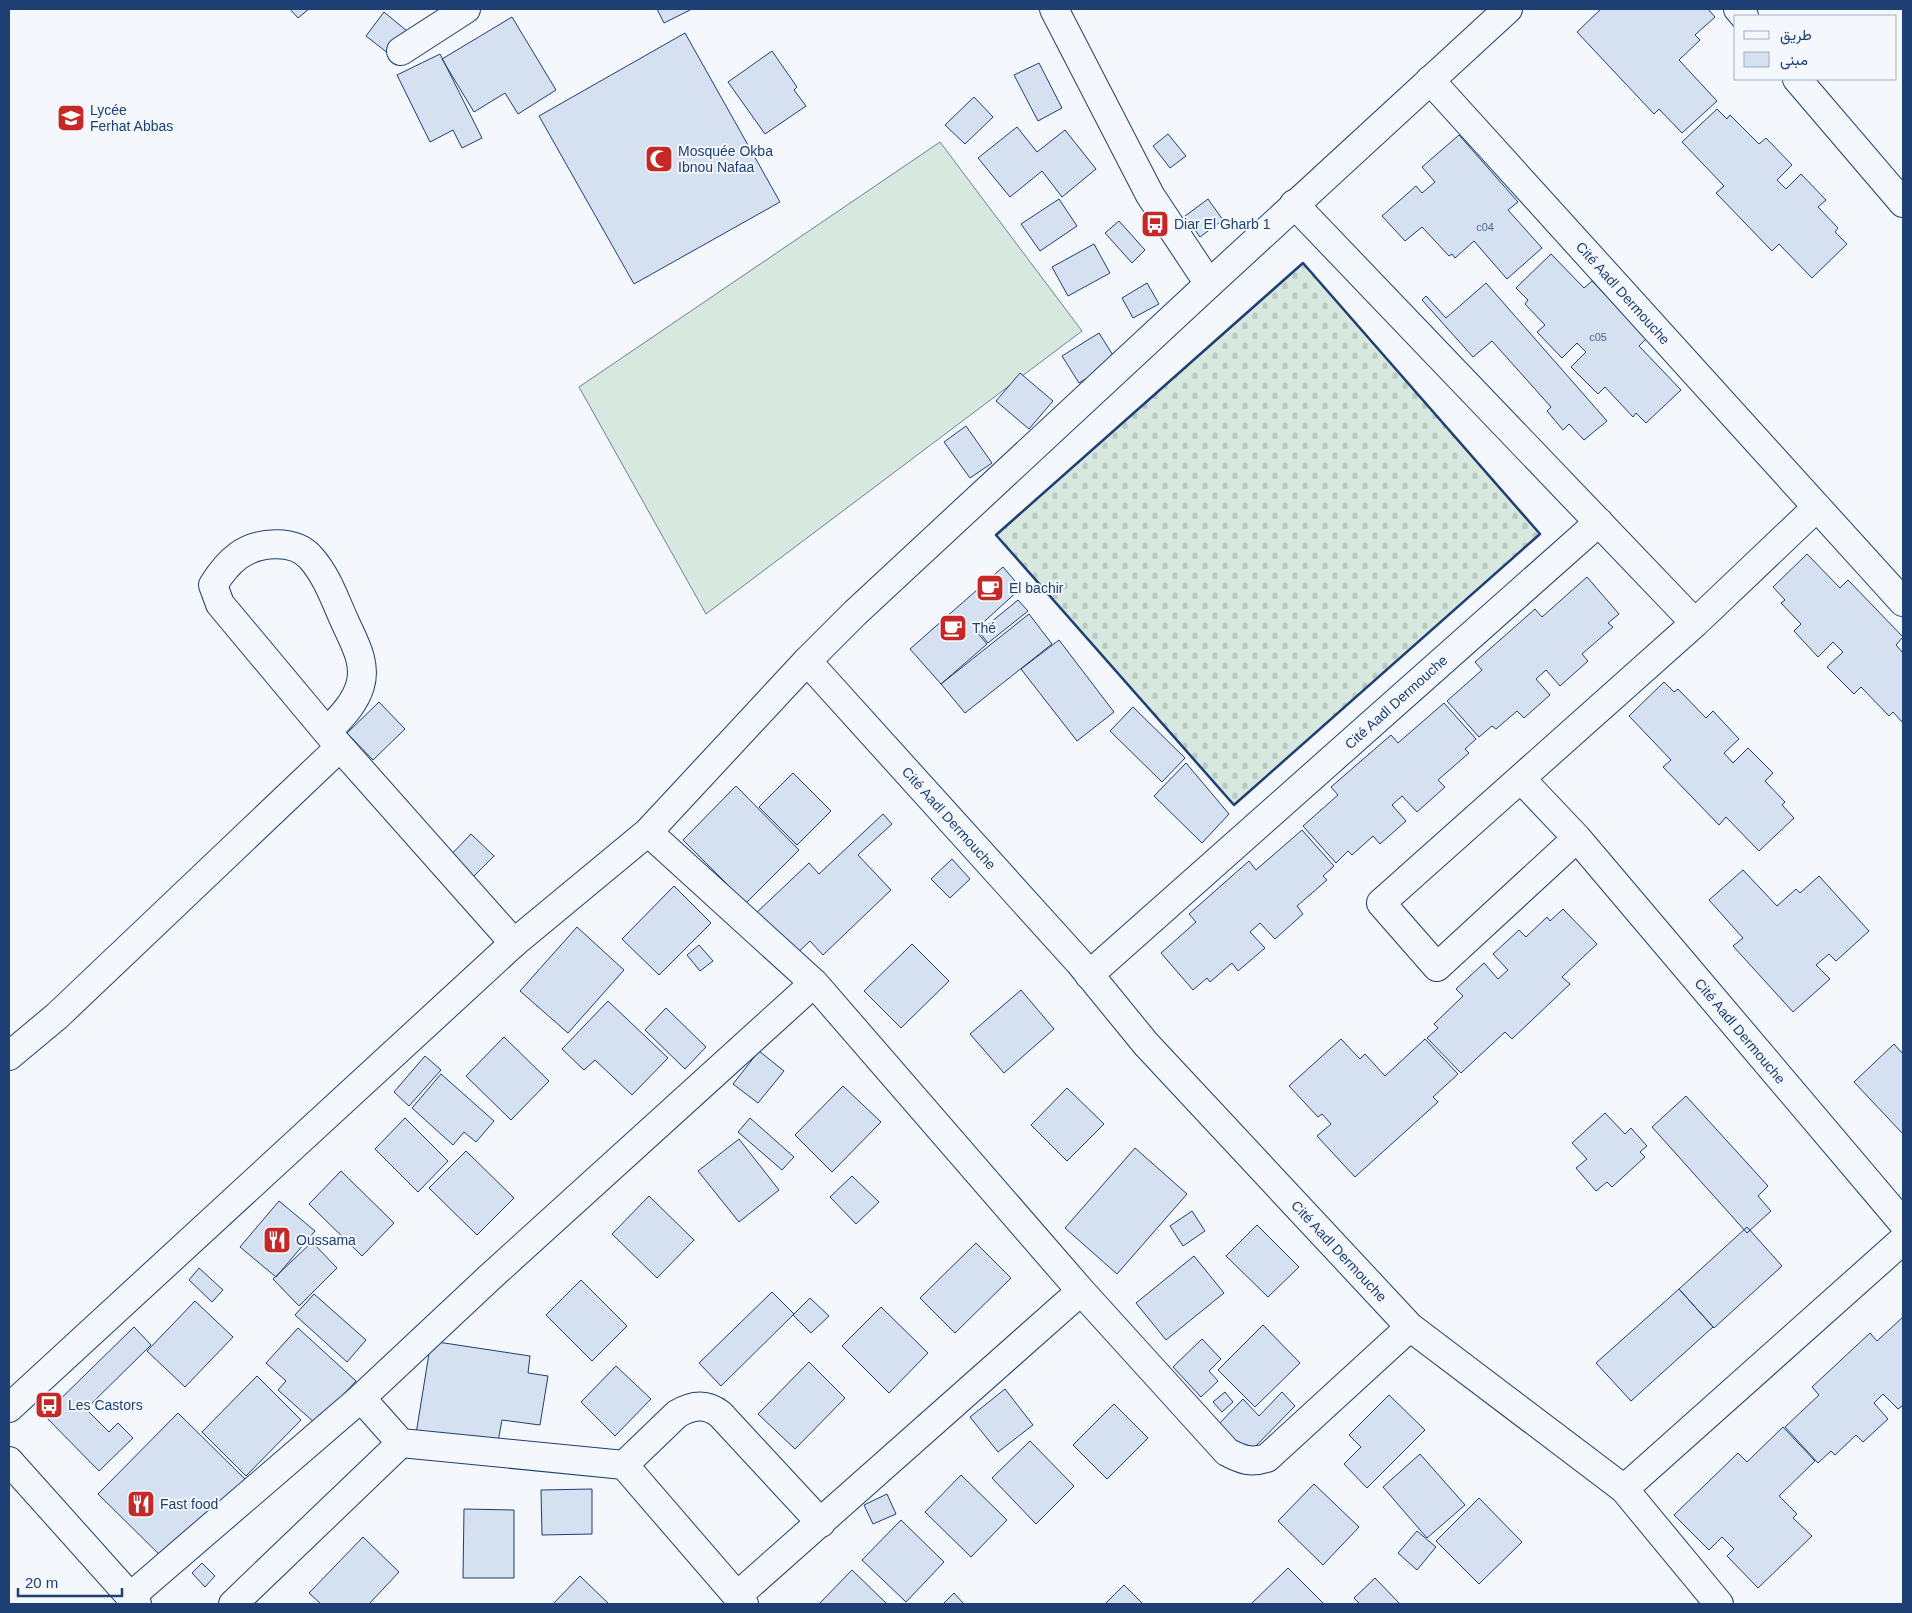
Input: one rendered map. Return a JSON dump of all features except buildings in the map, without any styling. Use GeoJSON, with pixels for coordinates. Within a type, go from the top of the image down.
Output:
{"type":"FeatureCollection","features":[{"type":"Feature","properties":{"kind":"street"},"geometry":{"type":"LineString","coordinates":[[401,51],[466,9]]}},
{"type":"Feature","properties":{"kind":"street"},"geometry":{"type":"LineString","coordinates":[[1054,9],[1150,195],[1209,284]]}},
{"type":"Feature","properties":{"kind":"street"},"geometry":{"type":"LineString","coordinates":[[9,1408],[514,943],[648,832],[807,661],[855,613],[1294,204],[1508,9]]}},
{"type":"Feature","properties":{"kind":"street","name":"Cité Aadl Dermouche"},"geometry":{"type":"LineString","coordinates":[[1430,80],[1903,602]]}},
{"type":"Feature","properties":{"kind":"street"},"geometry":{"type":"LineString","coordinates":[[1798,80],[1903,203]]}},
{"type":"Feature","properties":{"kind":"street"},"geometry":{"type":"LineString","coordinates":[[1294,204],[1695,623]]}},
{"type":"Feature","properties":{"kind":"street"},"geometry":{"type":"LineString","coordinates":[[1577,838],[1437,967],[1382,904],[1695,623],[1817,506]]}},
{"type":"Feature","properties":{"kind":"street","name":"Cité Aadl Dermouche"},"geometry":{"type":"LineString","coordinates":[[1090,975],[1599,522]]}},
{"type":"Feature","properties":{"kind":"street"},"geometry":{"type":"LineString","coordinates":[[9,1056],[57,1016],[334,739],[352,706],[361,685],[362,662],[325,579],[310,556],[293,546],[268,544],[239,555],[222,570],[213,585],[220,604],[334,739],[514,943]]}},
{"type":"Feature","properties":{"kind":"street","name":"Cité Aadl Dermouche"},"geometry":{"type":"LineString","coordinates":[[807,661],[1090,975],[1146,1044],[1410,1327],[1624,1489],[1719,1604]]}},
{"type":"Feature","properties":{"kind":"street","name":"Cité Aadl Dermouche"},"geometry":{"type":"LineString","coordinates":[[1521,779],[1577,838],[1903,1223]]}},
{"type":"Feature","properties":{"kind":"street"},"geometry":{"type":"LineString","coordinates":[[648,832],[814,983],[1081,1291],[1214,1440],[1227,1452],[1242,1460],[1255,1462],[1267,1458],[1410,1327]]}},
{"type":"Feature","properties":{"kind":"street"},"geometry":{"type":"LineString","coordinates":[[9,1461],[133,1600],[361,1398],[489,1278],[814,983]]}},
{"type":"Feature","properties":{"kind":"street"},"geometry":{"type":"LineString","coordinates":[[1624,1489],[1903,1240]]}},
{"type":"Feature","properties":{"kind":"street"},"geometry":{"type":"LineString","coordinates":[[361,1398],[401,1443],[624,1465],[740,1600],[821,1524],[1081,1291]]}},
{"type":"Feature","properties":{"kind":"street"},"geometry":{"type":"LineString","coordinates":[[624,1465],[677,1414],[688,1408],[712,1407],[821,1524]]}},
{"type":"Feature","properties":{"kind":"street"},"geometry":{"type":"LineString","coordinates":[[233,1604],[401,1443]]}},
{"type":"Feature","properties":{"kind":"green space"},"geometry":{"type":"Polygon","coordinates":[[[940,142],[1082,331],[706,614],[579,387],[940,142]]]}},
{"type":"Feature","properties":{"kind":"green space"},"geometry":{"type":"Polygon","coordinates":[[[1303,263],[1540,534],[1234,805],[996,535],[1303,263]]]}},
{"type":"Feature","properties":{"kind":"wall"},"geometry":{"type":"LineString","coordinates":[[1303,263],[1540,534],[1234,805],[996,535],[1303,263]]}},
{"type":"Feature","properties":{"kind":"place","name":"Lycée Ferhat Abbas"},"geometry":{"type":"Point","coordinates":[71,118]}},
{"type":"Feature","properties":{"kind":"place","name":"Mosquée Okba Ibnou Nafaa"},"geometry":{"type":"Point","coordinates":[659,159]}},
{"type":"Feature","properties":{"kind":"place","name":"Diar El Gharb 1"},"geometry":{"type":"Point","coordinates":[1155,224]}},
{"type":"Feature","properties":{"kind":"place","name":"El bachir"},"geometry":{"type":"Point","coordinates":[990,588]}},
{"type":"Feature","properties":{"kind":"place","name":"Thé"},"geometry":{"type":"Point","coordinates":[953,628]}},
{"type":"Feature","properties":{"kind":"place","name":"Oussama"},"geometry":{"type":"Point","coordinates":[277,1240]}},
{"type":"Feature","properties":{"kind":"place","name":"Les Castors"},"geometry":{"type":"Point","coordinates":[49,1405]}},
{"type":"Feature","properties":{"kind":"place","name":"Fast food"},"geometry":{"type":"Point","coordinates":[141,1504]}}]}
